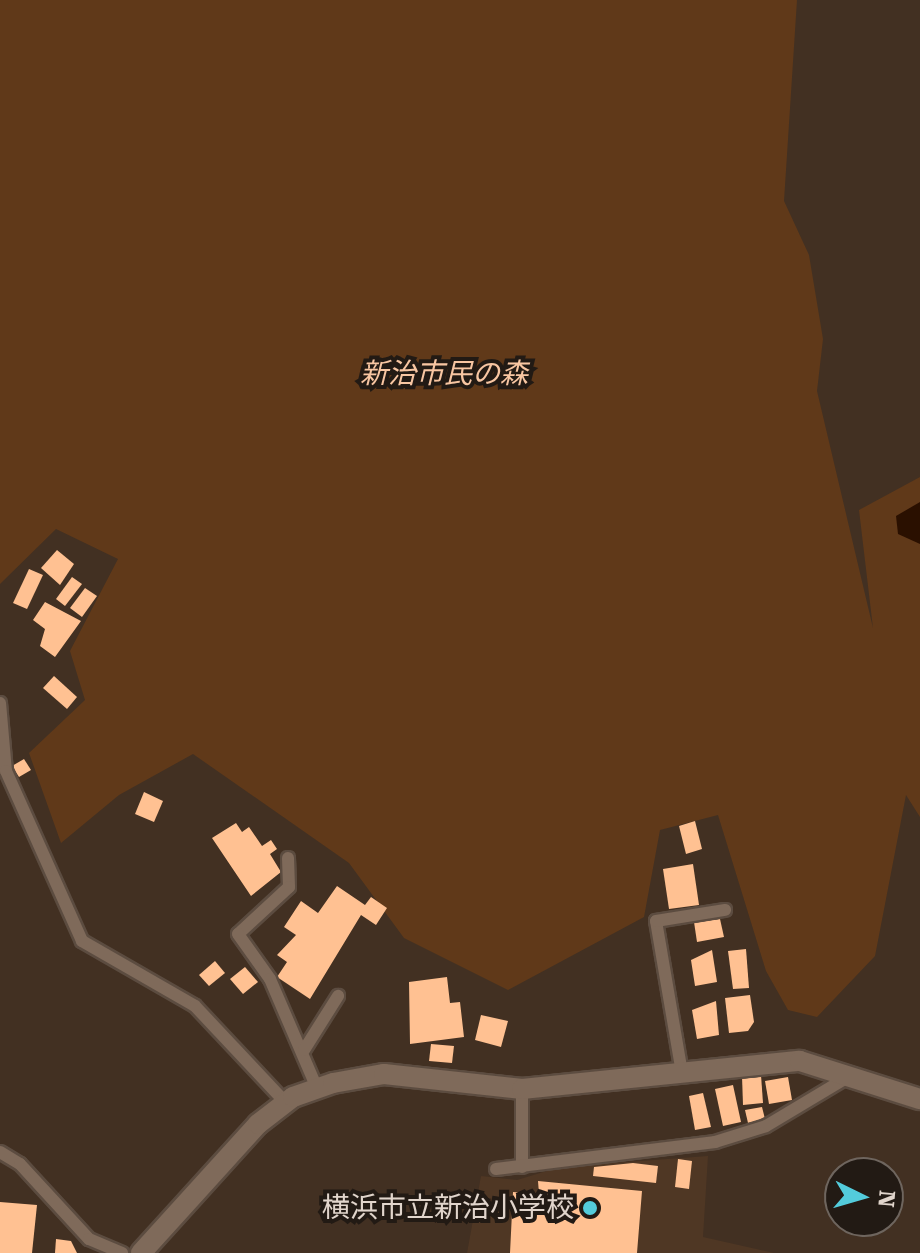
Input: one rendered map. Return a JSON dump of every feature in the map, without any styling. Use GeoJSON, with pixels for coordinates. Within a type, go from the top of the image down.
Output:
{"type":"FeatureCollection","features":[{"type":"Feature","properties":{"kind":"street"},"geometry":{"type":"LineString","coordinates":[[141,1253],[258,1124],[286,1103],[317,1088],[384,1074],[522,1089],[800,1061],[920,1099]]}},
{"type":"Feature","properties":{"kind":"lane"},"geometry":{"type":"LineString","coordinates":[[0,703],[6,771],[82,941],[195,1006],[286,1103]]}},
{"type":"Feature","properties":{"kind":"lane"},"geometry":{"type":"LineString","coordinates":[[288,858],[289,887],[238,934],[270,979],[304,1050],[317,1088]]}},
{"type":"Feature","properties":{"kind":"lane"},"geometry":{"type":"LineString","coordinates":[[682,1073],[656,921],[725,910]]}},
{"type":"Feature","properties":{"kind":"lane"},"geometry":{"type":"LineString","coordinates":[[304,1050],[338,996]]}},
{"type":"Feature","properties":{"kind":"lane"},"geometry":{"type":"LineString","coordinates":[[496,1169],[715,1142],[766,1126],[848,1077]]}},
{"type":"Feature","properties":{"kind":"lane"},"geometry":{"type":"LineString","coordinates":[[522,1089],[522,1167]]}},
{"type":"Feature","properties":{"kind":"lane"},"geometry":{"type":"LineString","coordinates":[[0,1152],[20,1164],[89,1239],[122,1253]]}},
{"type":"Feature","properties":{"kind":"shaded area"},"geometry":{"type":"Polygon","coordinates":[[[920,502],[920,544],[898,534],[896,516],[920,502]]]}},
{"type":"Feature","properties":{"kind":"shaded area","name":"横浜市立新治小学校"},"geometry":{"type":"Polygon","coordinates":[[[708,1156],[703,1237],[774,1253],[467,1253],[481,1176],[517,1180],[560,1167],[708,1156]]]}},
{"type":"Feature","properties":{"kind":"green space","name":"新治市民の森"},"geometry":{"type":"Polygon","coordinates":[[[0,0],[797,0],[784,201],[809,255],[823,339],[817,391],[873,628],[859,510],[920,477],[920,817],[906,795],[875,956],[817,1017],[788,1010],[766,971],[718,815],[660,830],[644,917],[508,990],[404,938],[349,863],[193,754],[119,795],[61,843],[29,753],[85,700],[70,651],[118,559],[56,529],[0,584],[0,0]]]}},
{"type":"Feature","properties":{"kind":"building"},"geometry":{"type":"Polygon","coordinates":[[[57,550],[74,564],[60,585],[41,568],[57,550]]]}},
{"type":"Feature","properties":{"kind":"building"},"geometry":{"type":"Polygon","coordinates":[[[29,569],[43,575],[27,609],[13,603],[29,569]]]}},
{"type":"Feature","properties":{"kind":"building"},"geometry":{"type":"Polygon","coordinates":[[[72,577],[82,584],[65,606],[56,599],[72,577]]]}},
{"type":"Feature","properties":{"kind":"building"},"geometry":{"type":"Polygon","coordinates":[[[85,588],[97,596],[82,617],[70,608],[85,588]]]}},
{"type":"Feature","properties":{"kind":"building"},"geometry":{"type":"Polygon","coordinates":[[[45,602],[81,621],[55,657],[40,646],[45,629],[33,620],[45,602]]]}},
{"type":"Feature","properties":{"kind":"building"},"geometry":{"type":"Polygon","coordinates":[[[54,676],[77,697],[67,709],[43,688],[54,676]]]}},
{"type":"Feature","properties":{"kind":"building"},"geometry":{"type":"Polygon","coordinates":[[[24,759],[31,770],[19,777],[12,766],[24,759]]]}},
{"type":"Feature","properties":{"kind":"building"},"geometry":{"type":"Polygon","coordinates":[[[144,792],[163,801],[154,822],[135,814],[144,792]]]}},
{"type":"Feature","properties":{"kind":"building"},"geometry":{"type":"Polygon","coordinates":[[[695,821],[702,849],[686,854],[679,826],[695,821]]]}},
{"type":"Feature","properties":{"kind":"building"},"geometry":{"type":"Polygon","coordinates":[[[236,823],[242,832],[249,827],[262,846],[271,840],[277,849],[270,854],[281,872],[251,896],[212,838],[236,823]]]}},
{"type":"Feature","properties":{"kind":"building"},"geometry":{"type":"Polygon","coordinates":[[[693,864],[699,905],[669,909],[663,869],[693,864]]]}},
{"type":"Feature","properties":{"kind":"building"},"geometry":{"type":"Polygon","coordinates":[[[337,886],[365,905],[371,897],[387,908],[376,925],[361,915],[310,999],[277,977],[287,962],[277,955],[296,935],[284,927],[301,901],[318,913],[337,886]]]}},
{"type":"Feature","properties":{"kind":"building"},"geometry":{"type":"Polygon","coordinates":[[[720,919],[724,937],[697,942],[694,922],[720,919]]]}},
{"type":"Feature","properties":{"kind":"building"},"geometry":{"type":"Polygon","coordinates":[[[746,949],[749,988],[733,989],[728,951],[746,949]]]}},
{"type":"Feature","properties":{"kind":"building"},"geometry":{"type":"Polygon","coordinates":[[[712,950],[717,982],[695,986],[691,960],[712,950]]]}},
{"type":"Feature","properties":{"kind":"building"},"geometry":{"type":"Polygon","coordinates":[[[215,961],[225,973],[209,986],[199,975],[215,961]]]}},
{"type":"Feature","properties":{"kind":"building"},"geometry":{"type":"Polygon","coordinates":[[[245,967],[258,982],[243,994],[230,979],[245,967]]]}},
{"type":"Feature","properties":{"kind":"building"},"geometry":{"type":"Polygon","coordinates":[[[447,977],[450,1003],[460,1002],[464,1037],[410,1044],[409,982],[447,977]]]}},
{"type":"Feature","properties":{"kind":"building"},"geometry":{"type":"Polygon","coordinates":[[[750,995],[754,1022],[748,1031],[729,1033],[725,998],[750,995]]]}},
{"type":"Feature","properties":{"kind":"building"},"geometry":{"type":"Polygon","coordinates":[[[716,1001],[719,1035],[697,1039],[692,1010],[716,1001]]]}},
{"type":"Feature","properties":{"kind":"building"},"geometry":{"type":"Polygon","coordinates":[[[481,1015],[508,1021],[501,1047],[475,1040],[481,1015]]]}},
{"type":"Feature","properties":{"kind":"building"},"geometry":{"type":"Polygon","coordinates":[[[431,1044],[454,1046],[452,1063],[429,1061],[431,1044]]]}},
{"type":"Feature","properties":{"kind":"building"},"geometry":{"type":"Polygon","coordinates":[[[761,1075],[763,1103],[743,1105],[742,1076],[761,1075]]]}},
{"type":"Feature","properties":{"kind":"building"},"geometry":{"type":"Polygon","coordinates":[[[788,1077],[792,1100],[769,1104],[765,1081],[788,1077]]]}},
{"type":"Feature","properties":{"kind":"building"},"geometry":{"type":"Polygon","coordinates":[[[733,1085],[741,1122],[723,1126],[715,1089],[733,1085]]]}},
{"type":"Feature","properties":{"kind":"building"},"geometry":{"type":"Polygon","coordinates":[[[703,1093],[711,1127],[695,1130],[689,1096],[703,1093]]]}},
{"type":"Feature","properties":{"kind":"building"},"geometry":{"type":"Polygon","coordinates":[[[762,1107],[765,1119],[748,1123],[745,1110],[762,1107]]]}},
{"type":"Feature","properties":{"kind":"building"},"geometry":{"type":"Polygon","coordinates":[[[678,1159],[692,1161],[689,1189],[675,1187],[678,1159]]]}},
{"type":"Feature","properties":{"kind":"building"},"geometry":{"type":"Polygon","coordinates":[[[633,1163],[658,1166],[656,1183],[593,1176],[594,1167],[633,1163]]]}},
{"type":"Feature","properties":{"kind":"building"},"geometry":{"type":"Polygon","coordinates":[[[538,1181],[642,1191],[637,1253],[510,1253],[513,1192],[539,1194],[538,1181]]]}},
{"type":"Feature","properties":{"kind":"building"},"geometry":{"type":"Polygon","coordinates":[[[0,1202],[37,1205],[32,1253],[0,1253],[0,1202]]]}},
{"type":"Feature","properties":{"kind":"building"},"geometry":{"type":"Polygon","coordinates":[[[56,1239],[71,1241],[77,1253],[55,1253],[56,1239]]]}},
{"type":"Feature","properties":{"kind":"place","name":"横浜市立新治小学校"},"geometry":{"type":"Point","coordinates":[590,1208]}}]}
